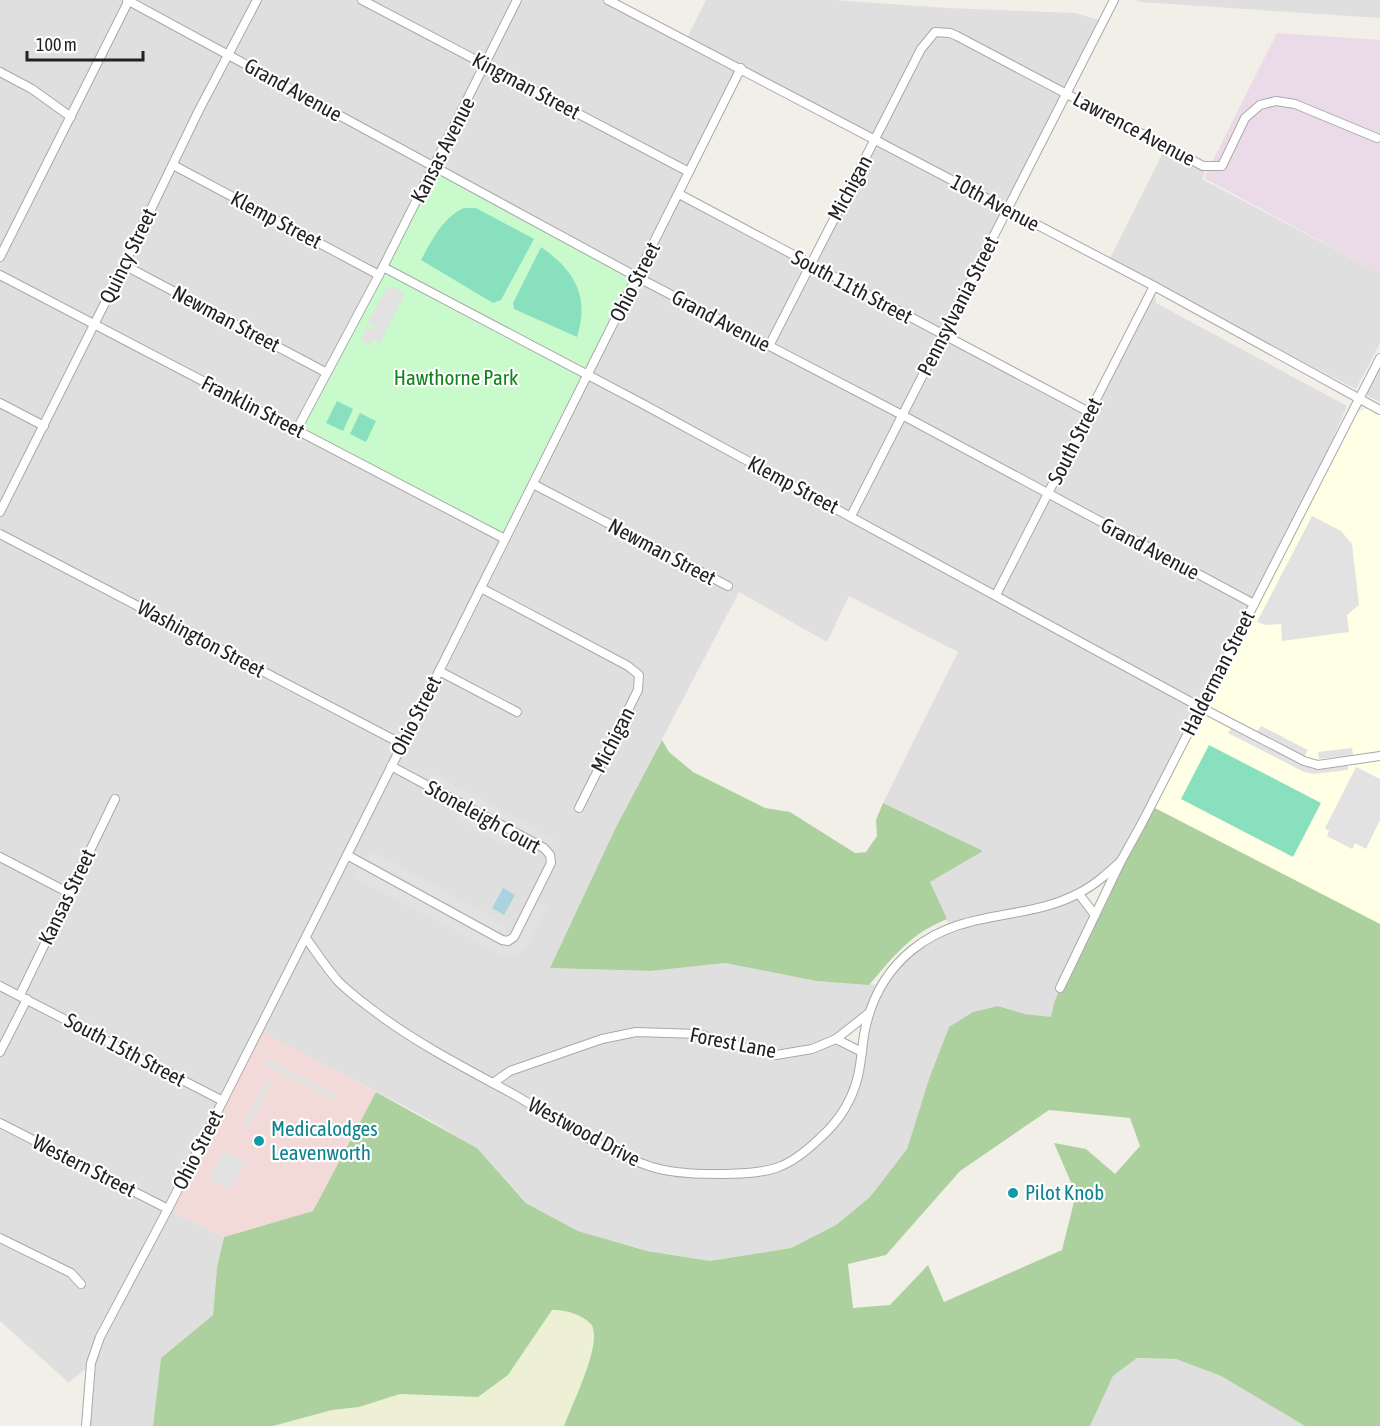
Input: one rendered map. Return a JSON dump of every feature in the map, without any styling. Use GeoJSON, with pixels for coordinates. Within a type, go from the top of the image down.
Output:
{"type":"FeatureCollection","features":[{"type":"Feature","properties":{"kind":"street","name":"Grand Avenue"},"geometry":{"type":"LineString","coordinates":[[128,0],[637,277],[1254,604]]}},
{"type":"Feature","properties":{"kind":"street"},"geometry":{"type":"LineString","coordinates":[[0,257],[128,0]]}},
{"type":"Feature","properties":{"kind":"street","name":"Quincy Street"},"geometry":{"type":"LineString","coordinates":[[0,512],[256,0]]}},
{"type":"Feature","properties":{"kind":"street","name":"Kingman Street"},"geometry":{"type":"LineString","coordinates":[[362,0],[689,172]]}},
{"type":"Feature","properties":{"kind":"street","name":"Kansas Avenue"},"geometry":{"type":"LineString","coordinates":[[297,429],[381,271],[517,0]]}},
{"type":"Feature","properties":{"kind":"street","name":"10th Avenue"},"geometry":{"type":"LineString","coordinates":[[608,0],[1154,286],[1380,410]]}},
{"type":"Feature","properties":{"kind":"street","name":"Pennsylvania Street"},"geometry":{"type":"LineString","coordinates":[[851,516],[1114,0]]}},
{"type":"Feature","properties":{"kind":"street","name":"Lawrence Avenue"},"geometry":{"type":"LineString","coordinates":[[935,32],[957,36],[1203,166],[1222,166],[1245,118],[1260,105],[1276,101],[1295,104],[1377,138]]}},
{"type":"Feature","properties":{"kind":"street","name":"Michigan"},"geometry":{"type":"LineString","coordinates":[[769,346],[921,49],[935,32]]}},
{"type":"Feature","properties":{"kind":"street","name":"Ohio Street"},"geometry":{"type":"LineString","coordinates":[[86,1426],[92,1364],[99,1337],[168,1209],[306,938],[741,68]]}},
{"type":"Feature","properties":{"kind":"street"},"geometry":{"type":"LineString","coordinates":[[0,72],[32,89],[71,117]]}},
{"type":"Feature","properties":{"kind":"street","name":"Klemp Street"},"geometry":{"type":"LineString","coordinates":[[173,165],[587,375],[1200,707]]}},
{"type":"Feature","properties":{"kind":"street","name":"South 11th Street"},"geometry":{"type":"LineString","coordinates":[[679,194],[1089,412]]}},
{"type":"Feature","properties":{"kind":"street","name":"Newman Street"},"geometry":{"type":"LineString","coordinates":[[124,265],[327,373]]}},
{"type":"Feature","properties":{"kind":"street","name":"Franklin Street"},"geometry":{"type":"LineString","coordinates":[[0,275],[506,539]]}},
{"type":"Feature","properties":{"kind":"street","name":"South Street"},"geometry":{"type":"LineString","coordinates":[[996,595],[1154,286]]}},
{"type":"Feature","properties":{"kind":"street","name":"Halderman Street"},"geometry":{"type":"LineString","coordinates":[[1060,988],[1121,861],[1380,358]]}},
{"type":"Feature","properties":{"kind":"street"},"geometry":{"type":"LineString","coordinates":[[0,403],[44,426]]}},
{"type":"Feature","properties":{"kind":"street","name":"Newman Street"},"geometry":{"type":"LineString","coordinates":[[533,484],[728,586]]}},
{"type":"Feature","properties":{"kind":"street","name":"Washington Street"},"geometry":{"type":"LineString","coordinates":[[0,534],[402,744]]}},
{"type":"Feature","properties":{"kind":"street","name":"Michigan"},"geometry":{"type":"LineString","coordinates":[[482,588],[637,672],[640,681],[638,690],[579,808]]}},
{"type":"Feature","properties":{"kind":"street"},"geometry":{"type":"LineString","coordinates":[[439,671],[517,712]]}},
{"type":"Feature","properties":{"kind":"street"},"geometry":{"type":"LineString","coordinates":[[1200,707],[1304,761],[1318,765],[1380,756]]}},
{"type":"Feature","properties":{"kind":"street","name":"Stoneleigh Court"},"geometry":{"type":"LineString","coordinates":[[347,855],[502,940],[508,941],[514,937],[551,863],[550,855],[544,849],[391,766]]}},
{"type":"Feature","properties":{"kind":"street","name":"Kansas Street"},"geometry":{"type":"LineString","coordinates":[[0,1052],[69,893],[115,799]]}},
{"type":"Feature","properties":{"kind":"street"},"geometry":{"type":"LineString","coordinates":[[0,857],[69,893]]}},
{"type":"Feature","properties":{"kind":"street","name":"Westwood Drive"},"geometry":{"type":"LineString","coordinates":[[306,938],[337,980],[360,1001],[396,1027],[460,1067],[493,1083],[614,1152],[654,1168],[699,1174],[761,1172],[790,1163],[812,1146],[838,1120],[858,1077],[869,1013],[880,985],[900,960],[924,941],[950,927],[1048,905],[1079,894],[1121,861]]}},
{"type":"Feature","properties":{"kind":"street"},"geometry":{"type":"LineString","coordinates":[[1079,894],[1095,915]]}},
{"type":"Feature","properties":{"kind":"street","name":"South 15th Street"},"geometry":{"type":"LineString","coordinates":[[0,986],[223,1101]]}},
{"type":"Feature","properties":{"kind":"street","name":"Forest Lane"},"geometry":{"type":"LineString","coordinates":[[493,1083],[510,1071],[602,1039],[636,1032],[699,1034],[776,1055],[812,1049],[836,1039],[869,1013]]}},
{"type":"Feature","properties":{"kind":"street"},"geometry":{"type":"LineString","coordinates":[[836,1039],[862,1052]]}},
{"type":"Feature","properties":{"kind":"street","name":"Western Street"},"geometry":{"type":"LineString","coordinates":[[0,1123],[168,1209]]}},
{"type":"Feature","properties":{"kind":"street"},"geometry":{"type":"LineString","coordinates":[[0,1238],[71,1273],[81,1284]]}},
{"type":"Feature","properties":{"kind":"shaded area"},"geometry":{"type":"Polygon","coordinates":[[[0,0],[608,0],[686,40],[706,0],[833,0],[948,8],[1075,13],[1103,21],[944,336],[1089,412],[1154,287],[1156,303],[1347,406],[1304,505],[1128,850],[1079,893],[1095,915],[1054,1003],[1051,1018],[1025,1014],[998,1006],[949,1027],[930,1076],[907,1149],[870,1197],[836,1225],[791,1248],[710,1261],[647,1251],[578,1231],[527,1203],[477,1148],[419,1114],[259,1030],[168,1209],[224,1237],[217,1267],[213,1315],[161,1358],[153,1426],[86,1426],[91,1364],[69,1383],[0,1321],[0,0]],[[741,68],[679,194],[810,265],[875,140],[741,68]],[[739,592],[616,827],[551,968],[651,971],[725,963],[816,981],[880,985],[900,960],[950,927],[930,882],[982,851],[883,803],[958,652],[849,596],[827,642],[739,592]],[[868,1015],[837,1039],[861,1052],[868,1015]]]}},
{"type":"Feature","properties":{"kind":"shaded area"},"geometry":{"type":"Polygon","coordinates":[[[1136,0],[1380,0],[1380,18],[1140,2],[1136,0]]]}},
{"type":"Feature","properties":{"kind":"shaded area"},"geometry":{"type":"Polygon","coordinates":[[[1277,33],[1380,40],[1380,273],[1204,178],[1277,33]]]}},
{"type":"Feature","properties":{"kind":"shaded area"},"geometry":{"type":"Polygon","coordinates":[[[1166,147],[1207,167],[1202,179],[1380,273],[1380,343],[1356,389],[1108,262],[1166,147]]]}},
{"type":"Feature","properties":{"kind":"shaded area"},"geometry":{"type":"Polygon","coordinates":[[[394,287],[401,290],[404,296],[379,345],[374,338],[370,345],[361,340],[366,327],[371,329],[374,326],[374,323],[367,323],[386,289],[394,287]]]}},
{"type":"Feature","properties":{"kind":"shaded area"},"geometry":{"type":"Polygon","coordinates":[[[1380,366],[1380,402],[1366,395],[1380,366]]]}},
{"type":"Feature","properties":{"kind":"shaded area"},"geometry":{"type":"Polygon","coordinates":[[[1367,408],[1380,415],[1380,924],[1151,806],[1304,505],[1356,414],[1367,408]]]}},
{"type":"Feature","properties":{"kind":"shaded area"},"geometry":{"type":"Polygon","coordinates":[[[1312,516],[1341,531],[1352,544],[1359,605],[1347,615],[1349,632],[1282,641],[1281,624],[1266,625],[1257,622],[1312,516]]]}},
{"type":"Feature","properties":{"kind":"shaded area"},"geometry":{"type":"Polygon","coordinates":[[[1261,726],[1308,750],[1304,757],[1257,732],[1261,726]]]}},
{"type":"Feature","properties":{"kind":"shaded area"},"geometry":{"type":"Polygon","coordinates":[[[1231,728],[1305,765],[1348,763],[1348,770],[1314,774],[1304,772],[1228,733],[1231,728]]]}},
{"type":"Feature","properties":{"kind":"shaded area"},"geometry":{"type":"Polygon","coordinates":[[[1352,748],[1353,755],[1319,759],[1318,752],[1352,748]]]}},
{"type":"Feature","properties":{"kind":"shaded area"},"geometry":{"type":"Polygon","coordinates":[[[1356,767],[1380,779],[1380,820],[1366,849],[1355,843],[1352,849],[1327,836],[1329,831],[1325,828],[1356,767]]]}},
{"type":"Feature","properties":{"kind":"shaded area"},"geometry":{"type":"Polygon","coordinates":[[[431,772],[554,839],[550,847],[427,780],[431,772]]]}},
{"type":"Feature","properties":{"kind":"shaded area"},"geometry":{"type":"Polygon","coordinates":[[[461,811],[513,839],[508,846],[457,819],[461,811]]]}},
{"type":"Feature","properties":{"kind":"shaded area"},"geometry":{"type":"Polygon","coordinates":[[[371,851],[508,926],[504,934],[367,859],[371,851]]]}},
{"type":"Feature","properties":{"kind":"shaded area"},"geometry":{"type":"Polygon","coordinates":[[[358,867],[505,946],[518,940],[537,902],[547,907],[525,949],[506,957],[353,877],[358,867]]]}},
{"type":"Feature","properties":{"kind":"shaded area"},"geometry":{"type":"Polygon","coordinates":[[[259,1029],[376,1092],[313,1211],[224,1237],[168,1209],[259,1029]]]}},
{"type":"Feature","properties":{"kind":"shaded area"},"geometry":{"type":"Polygon","coordinates":[[[267,1059],[338,1095],[335,1100],[264,1065],[267,1059]]]}},
{"type":"Feature","properties":{"kind":"shaded area"},"geometry":{"type":"Polygon","coordinates":[[[265,1081],[271,1084],[250,1126],[244,1123],[265,1081]]]}},
{"type":"Feature","properties":{"kind":"shaded area"},"geometry":{"type":"Polygon","coordinates":[[[224,1151],[246,1162],[231,1190],[210,1179],[224,1151]]]}},
{"type":"Feature","properties":{"kind":"shaded area"},"geometry":{"type":"Polygon","coordinates":[[[564,1309],[591,1324],[594,1332],[588,1369],[564,1426],[273,1426],[332,1410],[359,1407],[400,1394],[478,1397],[508,1375],[552,1310],[564,1309]]]}},
{"type":"Feature","properties":{"kind":"shaded area"},"geometry":{"type":"Polygon","coordinates":[[[1137,1358],[1176,1359],[1221,1376],[1305,1426],[1090,1426],[1113,1376],[1137,1358]]]}},
{"type":"Feature","properties":{"kind":"green space","name":"Hawthorne Park"},"geometry":{"type":"Polygon","coordinates":[[[434,167],[637,277],[505,539],[297,429],[434,167]]]}},
{"type":"Feature","properties":{"kind":"green space"},"geometry":{"type":"Polygon","coordinates":[[[464,208],[476,208],[534,239],[501,300],[493,303],[421,260],[444,223],[464,208]]]}},
{"type":"Feature","properties":{"kind":"green space"},"geometry":{"type":"Polygon","coordinates":[[[541,247],[562,265],[576,285],[582,309],[577,337],[514,309],[513,303],[541,247]]]}},
{"type":"Feature","properties":{"kind":"green space"},"geometry":{"type":"Polygon","coordinates":[[[337,401],[353,409],[343,431],[326,423],[337,401]]]}},
{"type":"Feature","properties":{"kind":"green space"},"geometry":{"type":"Polygon","coordinates":[[[360,413],[376,421],[366,442],[350,434],[360,413]]]}},
{"type":"Feature","properties":{"kind":"green space"},"geometry":{"type":"Polygon","coordinates":[[[662,740],[669,752],[693,772],[765,808],[790,812],[855,853],[866,852],[877,836],[876,820],[883,803],[983,851],[930,882],[947,919],[913,939],[895,955],[869,985],[816,981],[725,963],[651,971],[550,968],[616,827],[662,740]]]}},
{"type":"Feature","properties":{"kind":"green space"},"geometry":{"type":"Polygon","coordinates":[[[1209,745],[1321,803],[1293,857],[1181,799],[1209,745]]]}},
{"type":"Feature","properties":{"kind":"green space"},"geometry":{"type":"Polygon","coordinates":[[[1151,806],[1380,924],[1380,1426],[1305,1426],[1221,1376],[1176,1359],[1137,1358],[1113,1376],[1090,1426],[564,1426],[590,1359],[594,1333],[591,1324],[581,1317],[567,1311],[552,1310],[508,1375],[478,1397],[400,1394],[359,1407],[332,1410],[273,1426],[153,1426],[161,1358],[213,1315],[217,1267],[224,1237],[313,1211],[376,1092],[477,1148],[526,1203],[578,1231],[647,1251],[710,1261],[791,1248],[836,1225],[870,1197],[907,1149],[930,1076],[949,1027],[973,1012],[998,1006],[1025,1014],[1051,1017],[1060,988],[1151,806]],[[1049,1110],[960,1171],[886,1255],[848,1264],[853,1308],[890,1305],[928,1265],[944,1302],[1062,1250],[1076,1194],[1054,1143],[1086,1149],[1115,1174],[1140,1146],[1130,1118],[1049,1110]]]}},
{"type":"Feature","properties":{"kind":"water"},"geometry":{"type":"Polygon","coordinates":[[[503,888],[515,895],[504,915],[492,908],[503,888]]]}},
{"type":"Feature","properties":{"kind":"place","name":"Medicalodges Leavenworth"},"geometry":{"type":"Point","coordinates":[259,1141]}},
{"type":"Feature","properties":{"kind":"place","name":"Pilot Knob"},"geometry":{"type":"Point","coordinates":[1013,1193]}}]}
